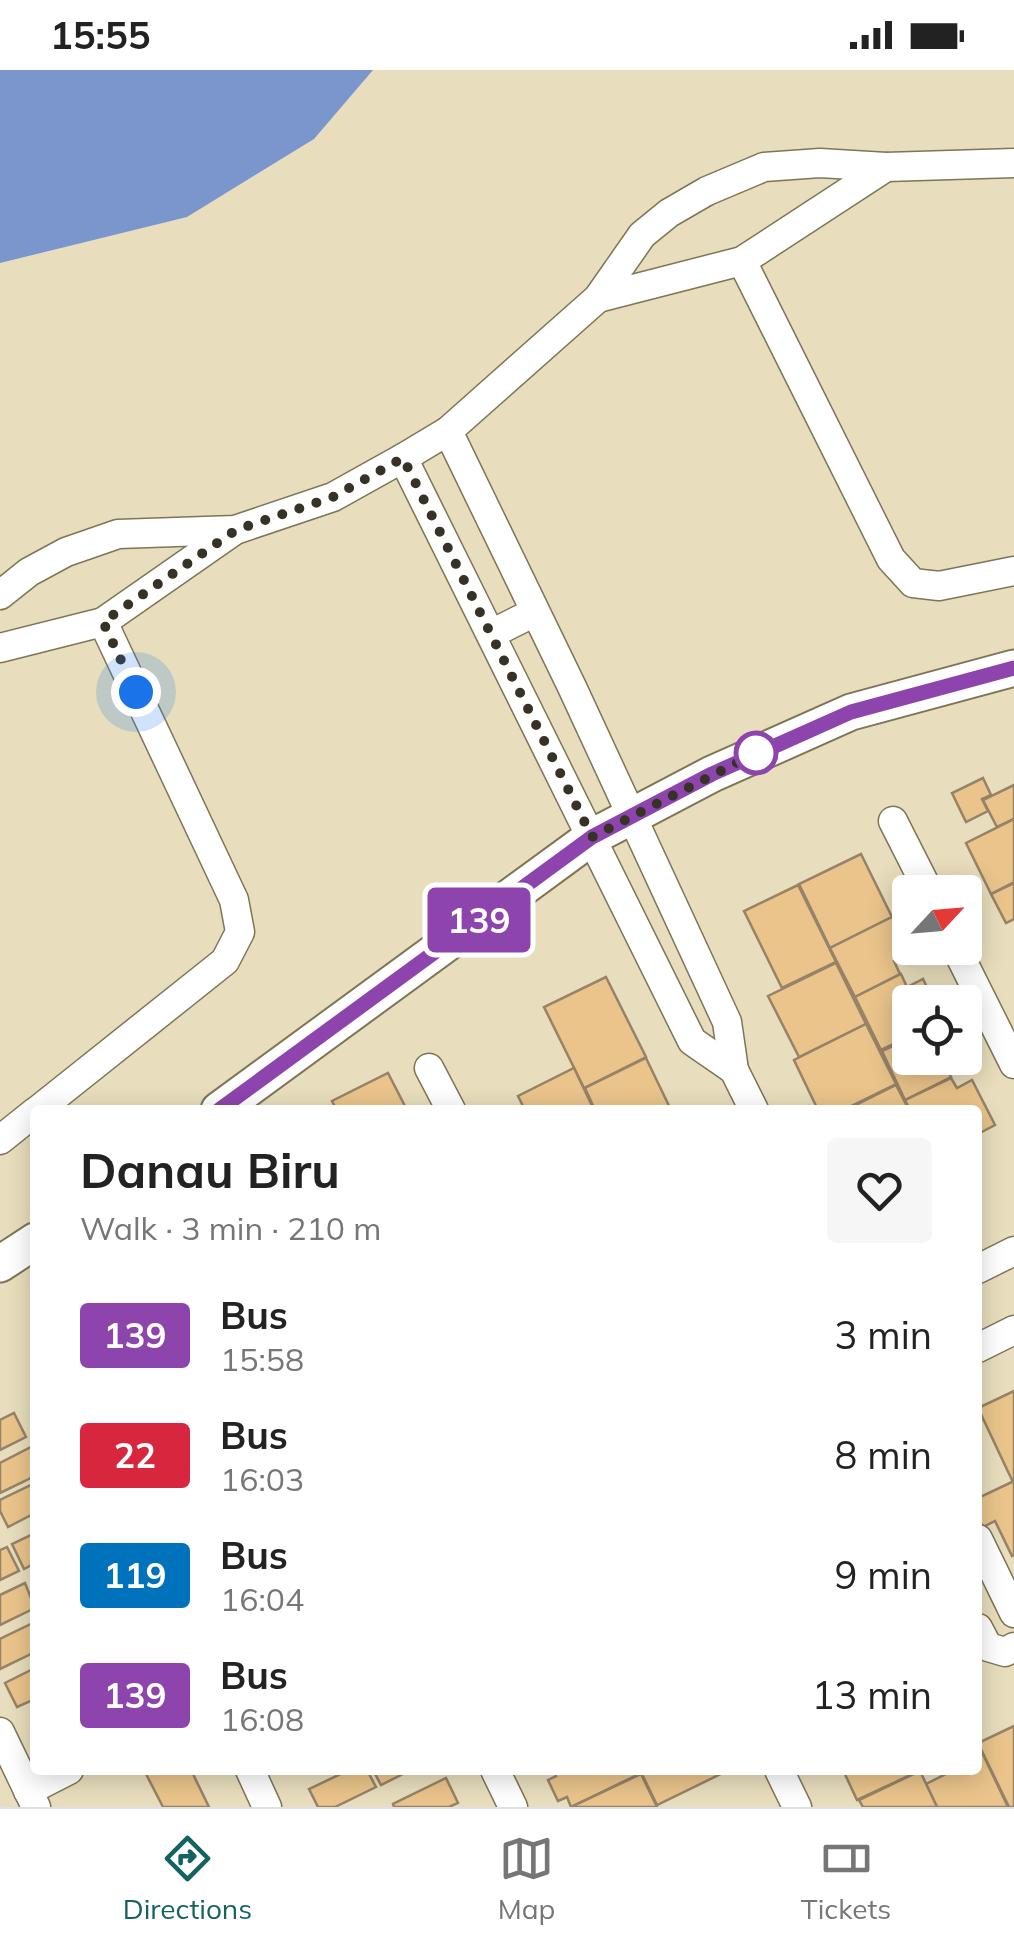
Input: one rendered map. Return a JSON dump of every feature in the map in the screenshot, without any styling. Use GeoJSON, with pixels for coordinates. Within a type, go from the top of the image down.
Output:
{"type":"FeatureCollection","features":[{"type":"Feature","properties":{"kind":"street"},"geometry":{"type":"LineString","coordinates":[[0,648],[103,622],[236,530],[333,497],[448,432],[598,298],[642,235],[669,213],[707,191],[764,168],[820,162],[886,167],[1014,163]]}},
{"type":"Feature","properties":{"kind":"street"},"geometry":{"type":"LineString","coordinates":[[598,298],[742,261],[886,167]]}},
{"type":"Feature","properties":{"kind":"street"},"geometry":{"type":"LineString","coordinates":[[742,261],[891,559],[912,583],[939,586],[1014,571]]}},
{"type":"Feature","properties":{"kind":"street"},"geometry":{"type":"LineString","coordinates":[[448,432],[727,1022],[734,1070],[752,1105]]}},
{"type":"Feature","properties":{"kind":"street"},"geometry":{"type":"LineString","coordinates":[[403,458],[692,1041],[734,1070]]}},
{"type":"Feature","properties":{"kind":"street"},"geometry":{"type":"LineString","coordinates":[[0,595],[29,572],[66,552],[118,534],[236,530]]}},
{"type":"Feature","properties":{"kind":"street"},"geometry":{"type":"LineString","coordinates":[[490,634],[535,612]]}},
{"type":"Feature","properties":{"kind":"street"},"geometry":{"type":"LineString","coordinates":[[44,1105],[225,961],[240,932],[234,900],[103,622]]}},
{"type":"Feature","properties":{"kind":"street"},"geometry":{"type":"LineString","coordinates":[[226,1105],[592,837],[744,758],[851,712],[1014,668]]}},
{"type":"Feature","properties":{"kind":"street"},"geometry":{"type":"LineString","coordinates":[[893,821],[920,875]]}},
{"type":"Feature","properties":{"kind":"street"},"geometry":{"type":"LineString","coordinates":[[964,965],[1014,1064]]}},
{"type":"Feature","properties":{"kind":"street"},"geometry":{"type":"LineString","coordinates":[[429,1068],[448,1105]]}},
{"type":"Feature","properties":{"kind":"street"},"geometry":{"type":"LineString","coordinates":[[0,1140],[30,1116]]}},
{"type":"Feature","properties":{"kind":"street"},"geometry":{"type":"LineString","coordinates":[[0,1264],[30,1244]]}},
{"type":"Feature","properties":{"kind":"street"},"geometry":{"type":"LineString","coordinates":[[982,1267],[1014,1251]]}},
{"type":"Feature","properties":{"kind":"street"},"geometry":{"type":"LineString","coordinates":[[982,1346],[1014,1330]]}},
{"type":"Feature","properties":{"kind":"street"},"geometry":{"type":"LineString","coordinates":[[982,1546],[1014,1613]]}},
{"type":"Feature","properties":{"kind":"street"},"geometry":{"type":"LineString","coordinates":[[982,1636],[988,1648],[1005,1652],[1014,1647]]}},
{"type":"Feature","properties":{"kind":"street"},"geometry":{"type":"LineString","coordinates":[[0,1732],[32,1799],[63,1775]]}},
{"type":"Feature","properties":{"kind":"street"},"geometry":{"type":"LineString","coordinates":[[252,1775],[268,1807]]}},
{"type":"Feature","properties":{"kind":"street"},"geometry":{"type":"LineString","coordinates":[[497,1775],[513,1807]]}},
{"type":"Feature","properties":{"kind":"street"},"geometry":{"type":"LineString","coordinates":[[782,1775],[797,1807]]}},
{"type":"Feature","properties":{"kind":"water"},"geometry":{"type":"Polygon","coordinates":[[[0,70],[373,70],[314,139],[187,217],[0,263],[0,70]]]}},
{"type":"Feature","properties":{"kind":"building"},"geometry":{"type":"Polygon","coordinates":[[[983,778],[991,795],[982,799],[988,811],[966,822],[952,793],[983,778]]]}},
{"type":"Feature","properties":{"kind":"building"},"geometry":{"type":"Polygon","coordinates":[[[1014,785],[1014,819],[997,827],[983,800],[1014,785]]]}},
{"type":"Feature","properties":{"kind":"building"},"geometry":{"type":"Polygon","coordinates":[[[1014,819],[1014,882],[991,894],[966,843],[1014,819]]]}},
{"type":"Feature","properties":{"kind":"building"},"geometry":{"type":"Polygon","coordinates":[[[861,854],[892,917],[830,948],[799,884],[861,854]]]}},
{"type":"Feature","properties":{"kind":"building"},"geometry":{"type":"Polygon","coordinates":[[[1014,883],[1014,919],[1006,923],[991,894],[1014,883]]]}},
{"type":"Feature","properties":{"kind":"building"},"geometry":{"type":"Polygon","coordinates":[[[798,885],[836,962],[782,988],[744,911],[798,885]]]}},
{"type":"Feature","properties":{"kind":"building"},"geometry":{"type":"Polygon","coordinates":[[[892,917],[892,965],[900,974],[855,997],[830,948],[892,917]]]}},
{"type":"Feature","properties":{"kind":"building"},"geometry":{"type":"Polygon","coordinates":[[[836,963],[866,1024],[799,1057],[768,996],[836,963]]]}},
{"type":"Feature","properties":{"kind":"building"},"geometry":{"type":"Polygon","coordinates":[[[901,974],[906,985],[892,985],[892,1045],[881,1050],[855,997],[901,974]]]}},
{"type":"Feature","properties":{"kind":"building"},"geometry":{"type":"Polygon","coordinates":[[[606,977],[646,1057],[584,1088],[544,1007],[606,977]]]}},
{"type":"Feature","properties":{"kind":"building"},"geometry":{"type":"Polygon","coordinates":[[[866,1024],[896,1084],[853,1105],[816,1105],[794,1060],[866,1024]]]}},
{"type":"Feature","properties":{"kind":"building"},"geometry":{"type":"Polygon","coordinates":[[[892,1046],[892,1072],[882,1051],[892,1046]]]}},
{"type":"Feature","properties":{"kind":"building"},"geometry":{"type":"Polygon","coordinates":[[[646,1058],[669,1105],[593,1105],[585,1088],[646,1058]]]}},
{"type":"Feature","properties":{"kind":"building"},"geometry":{"type":"Polygon","coordinates":[[[574,1068],[592,1105],[522,1105],[518,1096],[574,1068]]]}},
{"type":"Feature","properties":{"kind":"building"},"geometry":{"type":"Polygon","coordinates":[[[388,1073],[404,1105],[334,1105],[332,1101],[388,1073]]]}},
{"type":"Feature","properties":{"kind":"building"},"geometry":{"type":"Polygon","coordinates":[[[893,1075],[950,1075],[951,1077],[905,1100],[893,1075]]]}},
{"type":"Feature","properties":{"kind":"building"},"geometry":{"type":"Polygon","coordinates":[[[951,1078],[957,1088],[972,1080],[995,1125],[982,1132],[982,1105],[908,1105],[905,1100],[951,1078]]]}},
{"type":"Feature","properties":{"kind":"building"},"geometry":{"type":"Polygon","coordinates":[[[896,1085],[906,1105],[856,1105],[896,1085]]]}},
{"type":"Feature","properties":{"kind":"building"},"geometry":{"type":"Polygon","coordinates":[[[1014,1391],[1012,1480],[982,1416],[982,1406],[1014,1391]]]}},
{"type":"Feature","properties":{"kind":"building"},"geometry":{"type":"Polygon","coordinates":[[[14,1413],[26,1437],[0,1450],[0,1420],[14,1413]]]}},
{"type":"Feature","properties":{"kind":"building"},"geometry":{"type":"Polygon","coordinates":[[[30,1448],[30,1478],[0,1493],[0,1463],[30,1448]]]}},
{"type":"Feature","properties":{"kind":"building"},"geometry":{"type":"Polygon","coordinates":[[[1014,1481],[1014,1555],[995,1521],[983,1527],[982,1496],[1014,1481]]]}},
{"type":"Feature","properties":{"kind":"building"},"geometry":{"type":"Polygon","coordinates":[[[30,1485],[30,1516],[8,1527],[0,1511],[0,1500],[30,1485]]]}},
{"type":"Feature","properties":{"kind":"building"},"geometry":{"type":"Polygon","coordinates":[[[30,1535],[30,1566],[24,1569],[12,1544],[30,1535]]]}},
{"type":"Feature","properties":{"kind":"building"},"geometry":{"type":"Polygon","coordinates":[[[7,1547],[19,1571],[0,1580],[0,1550],[7,1547]]]}},
{"type":"Feature","properties":{"kind":"building"},"geometry":{"type":"Polygon","coordinates":[[[25,1583],[30,1610],[0,1625],[0,1595],[25,1583]]]}},
{"type":"Feature","properties":{"kind":"building"},"geometry":{"type":"Polygon","coordinates":[[[30,1624],[30,1654],[0,1669],[0,1639],[30,1624]]]}},
{"type":"Feature","properties":{"kind":"building"},"geometry":{"type":"Polygon","coordinates":[[[30,1670],[30,1701],[17,1707],[5,1683],[30,1670]]]}},
{"type":"Feature","properties":{"kind":"building"},"geometry":{"type":"Polygon","coordinates":[[[1014,1726],[1014,1807],[1009,1807],[982,1751],[982,1741],[1014,1726]]]}},
{"type":"Feature","properties":{"kind":"building"},"geometry":{"type":"Polygon","coordinates":[[[982,1752],[1008,1807],[937,1807],[926,1784],[944,1775],[982,1775],[982,1752]]]}},
{"type":"Feature","properties":{"kind":"building"},"geometry":{"type":"Polygon","coordinates":[[[147,1775],[193,1775],[209,1807],[163,1807],[147,1775]]]}},
{"type":"Feature","properties":{"kind":"building"},"geometry":{"type":"Polygon","coordinates":[[[338,1775],[370,1775],[376,1787],[335,1807],[318,1807],[309,1789],[338,1775]]]}},
{"type":"Feature","properties":{"kind":"building"},"geometry":{"type":"Polygon","coordinates":[[[376,1775],[401,1775],[381,1785],[376,1775]]]}},
{"type":"Feature","properties":{"kind":"building"},"geometry":{"type":"Polygon","coordinates":[[[637,1775],[571,1807],[567,1797],[558,1801],[548,1780],[556,1776],[637,1775]]]}},
{"type":"Feature","properties":{"kind":"building"},"geometry":{"type":"Polygon","coordinates":[[[641,1775],[657,1807],[571,1807],[641,1775]]]}},
{"type":"Feature","properties":{"kind":"building"},"geometry":{"type":"Polygon","coordinates":[[[642,1775],[719,1775],[657,1805],[642,1775]]]}},
{"type":"Feature","properties":{"kind":"building"},"geometry":{"type":"Polygon","coordinates":[[[845,1775],[910,1775],[857,1800],[845,1775]]]}},
{"type":"Feature","properties":{"kind":"building"},"geometry":{"type":"Polygon","coordinates":[[[912,1775],[922,1775],[937,1807],[863,1807],[859,1800],[912,1775]]]}},
{"type":"Feature","properties":{"kind":"building"},"geometry":{"type":"Polygon","coordinates":[[[446,1778],[458,1803],[449,1807],[394,1807],[393,1804],[446,1778]]]}},
{"type":"Feature","properties":{"kind":"bus line","name":"139"},"geometry":{"type":"LineString","coordinates":[[226,1105],[592,837],[776,743],[851,712],[1014,668]]}},
{"type":"Feature","properties":{"kind":"route"},"geometry":{"type":"LineString","coordinates":[[136,692],[103,622],[236,530],[333,497],[403,458],[592,837],[756,753]]}}]}
